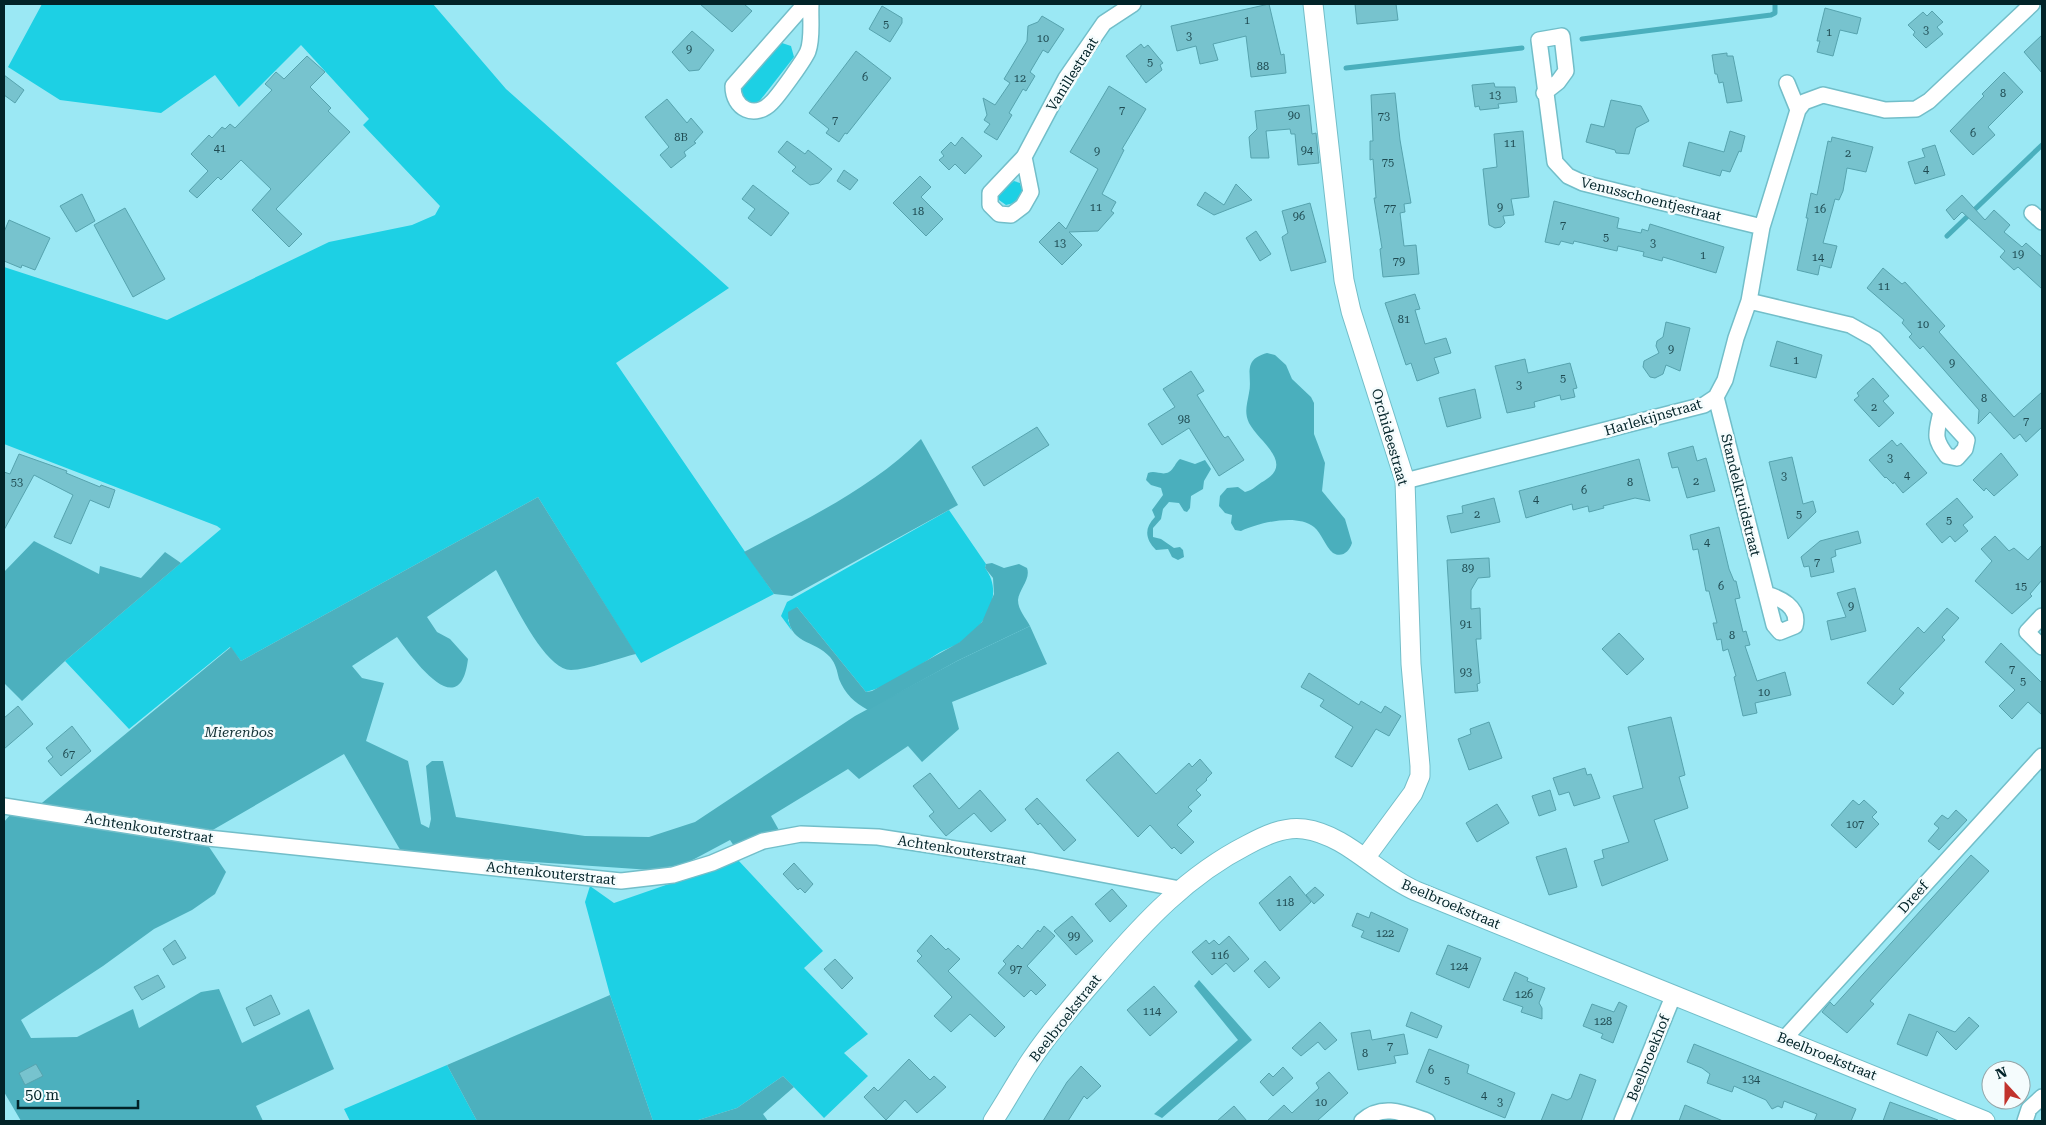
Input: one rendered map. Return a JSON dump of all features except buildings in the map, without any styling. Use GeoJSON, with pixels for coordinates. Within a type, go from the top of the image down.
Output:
{"type":"FeatureCollection","features":[{"type":"Feature","properties":{"kind":"street"},"geometry":{"type":"LineString","coordinates":[[805,4],[733,86],[735,100],[741,108],[749,112],[759,110],[772,103],[808,50],[811,4]]}},
{"type":"Feature","properties":{"kind":"street","name":"Vanillestraat"},"geometry":{"type":"LineString","coordinates":[[1024,156],[1066,78],[1104,23],[1134,4]]}},
{"type":"Feature","properties":{"kind":"street","name":"Orchideestraat"},"geometry":{"type":"LineString","coordinates":[[1313,4],[1344,280],[1351,311],[1405,481],[1412,664],[1420,776],[1408,802],[1365,858]]}},
{"type":"Feature","properties":{"kind":"street"},"geometry":{"type":"LineString","coordinates":[[1786,83],[1801,106],[1823,95],[1885,110],[1916,109],[1929,101],[2032,4]]}},
{"type":"Feature","properties":{"kind":"street","name":"Venusschoentjestraat"},"geometry":{"type":"LineString","coordinates":[[1544,93],[1555,162],[1568,176],[1583,183],[1762,227]]}},
{"type":"Feature","properties":{"kind":"street","name":"Harlekijnstraat"},"geometry":{"type":"LineString","coordinates":[[1405,481],[1704,405],[1716,397],[1725,380],[1736,338],[1749,301],[1762,227],[1801,106]]}},
{"type":"Feature","properties":{"kind":"street"},"geometry":{"type":"LineString","coordinates":[[1749,301],[1850,325],[1875,339],[1940,412]]}},
{"type":"Feature","properties":{"kind":"street","name":"Standelkruidstraat"},"geometry":{"type":"LineString","coordinates":[[1716,397],[1766,594]]}},
{"type":"Feature","properties":{"kind":"street"},"geometry":{"type":"LineString","coordinates":[[2042,616],[2027,632],[2042,647]]}},
{"type":"Feature","properties":{"kind":"street","name":"Dreef"},"geometry":{"type":"LineString","coordinates":[[1784,1039],[2042,756]]}},
{"type":"Feature","properties":{"kind":"street","name":"Achtenkouterstraat"},"geometry":{"type":"LineString","coordinates":[[4,806],[208,838],[621,881],[683,873],[763,841],[802,834],[878,836],[1033,861],[1180,889]]}},
{"type":"Feature","properties":{"kind":"street","name":"Beelbroekstraat"},"geometry":{"type":"LineString","coordinates":[[993,1121],[1032,1057],[1058,1022],[1131,937],[1180,889],[1230,854],[1261,838],[1289,829],[1302,829],[1325,835],[1365,858],[1394,880],[1416,890],[1985,1121]]}},
{"type":"Feature","properties":{"kind":"street","name":"Beelbroekhof"},"geometry":{"type":"LineString","coordinates":[[1622,1121],[1674,994]]}},
{"type":"Feature","properties":{"kind":"street"},"geometry":{"type":"LineString","coordinates":[[2025,1121],[2029,1109],[2042,1097]]}},
{"type":"Feature","properties":{"kind":"street"},"geometry":{"type":"LineString","coordinates":[[1362,1121],[1383,1110],[1398,1110],[1427,1121]]}},
{"type":"Feature","properties":{"kind":"shaded area"},"geometry":{"type":"Polygon","coordinates":[[[42,4],[433,4],[506,89],[729,288],[616,363],[774,594],[641,663],[538,497],[241,661],[230,647],[129,729],[65,661],[221,529],[4,444],[4,267],[167,320],[329,242],[412,225],[435,215],[440,206],[363,125],[369,119],[301,45],[239,107],[215,75],[161,113],[60,100],[8,67],[42,4]]]}},
{"type":"Feature","properties":{"kind":"shaded area"},"geometry":{"type":"Polygon","coordinates":[[[782,43],[791,46],[794,57],[758,103],[749,103],[742,94],[741,90],[744,84],[774,49],[782,43]]]}},
{"type":"Feature","properties":{"kind":"shaded area"},"geometry":{"type":"Polygon","coordinates":[[[1014,181],[1020,183],[1023,193],[1014,203],[1006,205],[999,200],[999,193],[1014,181]]]}},
{"type":"Feature","properties":{"kind":"shaded area"},"geometry":{"type":"Polygon","coordinates":[[[1267,353],[1275,355],[1286,365],[1292,379],[1311,397],[1314,403],[1314,434],[1325,463],[1322,491],[1345,519],[1352,543],[1349,549],[1342,554],[1333,553],[1314,527],[1298,521],[1278,521],[1257,525],[1241,531],[1235,530],[1231,523],[1232,515],[1225,513],[1219,506],[1220,496],[1227,488],[1238,487],[1245,492],[1253,489],[1273,474],[1276,467],[1276,460],[1272,452],[1249,423],[1246,412],[1251,364],[1259,356],[1267,353]]]}},
{"type":"Feature","properties":{"kind":"shaded area"},"geometry":{"type":"Polygon","coordinates":[[[1180,459],[1195,464],[1205,460],[1211,469],[1204,481],[1203,489],[1191,496],[1190,508],[1187,512],[1184,511],[1179,503],[1169,502],[1163,509],[1161,519],[1153,528],[1153,537],[1161,539],[1174,548],[1180,547],[1183,550],[1184,557],[1178,560],[1172,557],[1168,549],[1156,550],[1148,538],[1149,525],[1155,517],[1152,510],[1163,495],[1161,488],[1151,485],[1146,480],[1148,473],[1169,472],[1180,459]]]}},
{"type":"Feature","properties":{"kind":"shaded area"},"geometry":{"type":"Polygon","coordinates":[[[949,510],[986,564],[985,568],[991,578],[993,588],[993,599],[990,609],[978,627],[961,642],[937,654],[893,681],[866,692],[797,607],[788,620],[792,631],[781,616],[787,602],[949,510]]]}},
{"type":"Feature","properties":{"kind":"shaded area"},"geometry":{"type":"Polygon","coordinates":[[[992,563],[1004,568],[1019,564],[1027,568],[1026,580],[1020,592],[1018,604],[1030,626],[957,661],[868,710],[854,701],[847,693],[841,684],[835,665],[830,657],[824,651],[797,636],[789,623],[788,612],[797,607],[866,692],[872,691],[960,642],[982,622],[994,594],[993,578],[985,568],[986,564],[992,563]]]}},
{"type":"Feature","properties":{"kind":"shaded area"},"geometry":{"type":"Polygon","coordinates":[[[738,860],[823,951],[804,968],[868,1034],[844,1053],[868,1076],[824,1118],[783,1076],[737,1108],[695,1121],[653,1121],[610,995],[585,902],[590,886],[614,903],[738,860]]]}},
{"type":"Feature","properties":{"kind":"shaded area"},"geometry":{"type":"Polygon","coordinates":[[[447,1065],[477,1121],[350,1121],[344,1109],[447,1065]]]}},
{"type":"Feature","properties":{"kind":"green space"},"geometry":{"type":"Polygon","coordinates":[[[921,439],[958,505],[792,596],[774,594],[744,552],[814,515],[859,488],[902,457],[921,439]]]}},
{"type":"Feature","properties":{"kind":"green space","name":"Mierenbos"},"geometry":{"type":"Polygon","coordinates":[[[538,497],[636,654],[578,669],[571,670],[560,667],[538,644],[496,570],[427,617],[437,632],[450,639],[468,659],[463,678],[456,686],[446,687],[436,681],[424,671],[397,637],[352,666],[362,678],[384,683],[366,741],[408,761],[421,824],[429,828],[431,819],[426,766],[432,761],[443,761],[456,817],[585,836],[649,837],[695,822],[855,716],[957,661],[1030,626],[1047,664],[952,702],[959,729],[922,762],[908,746],[859,779],[848,769],[771,816],[780,832],[736,849],[730,840],[685,864],[651,870],[402,853],[344,754],[211,831],[37,807],[231,647],[241,661],[538,497]]]}},
{"type":"Feature","properties":{"kind":"green space"},"geometry":{"type":"Polygon","coordinates":[[[34,541],[99,574],[100,566],[141,578],[165,552],[181,563],[65,661],[22,701],[4,683],[4,572],[34,541]]]}},
{"type":"Feature","properties":{"kind":"green space"},"geometry":{"type":"Polygon","coordinates":[[[10,815],[205,841],[226,872],[215,894],[192,910],[154,929],[103,966],[21,1020],[31,1038],[77,1037],[133,1009],[139,1028],[201,992],[219,989],[242,1043],[309,1009],[334,1069],[256,1106],[263,1121],[21,1121],[4,1092],[4,822],[10,815]]]}},
{"type":"Feature","properties":{"kind":"green space"},"geometry":{"type":"Polygon","coordinates":[[[1199,980],[1252,1040],[1162,1118],[1154,1114],[1238,1040],[1194,986],[1199,980]]]}},
{"type":"Feature","properties":{"kind":"green space"},"geometry":{"type":"Polygon","coordinates":[[[610,995],[653,1121],[477,1121],[447,1065],[610,995]]]}},
{"type":"Feature","properties":{"kind":"green space"},"geometry":{"type":"Polygon","coordinates":[[[783,1076],[794,1087],[763,1114],[768,1121],[695,1121],[737,1108],[783,1076]]]}},
{"type":"Feature","properties":{"kind":"waterway"},"geometry":{"type":"LineString","coordinates":[[1582,39],[1771,15],[1775,13],[1775,4]]}},
{"type":"Feature","properties":{"kind":"waterway"},"geometry":{"type":"LineString","coordinates":[[1346,68],[1522,48]]}},
{"type":"Feature","properties":{"kind":"waterway"},"geometry":{"type":"LineString","coordinates":[[1947,236],[2042,145]]}}]}
